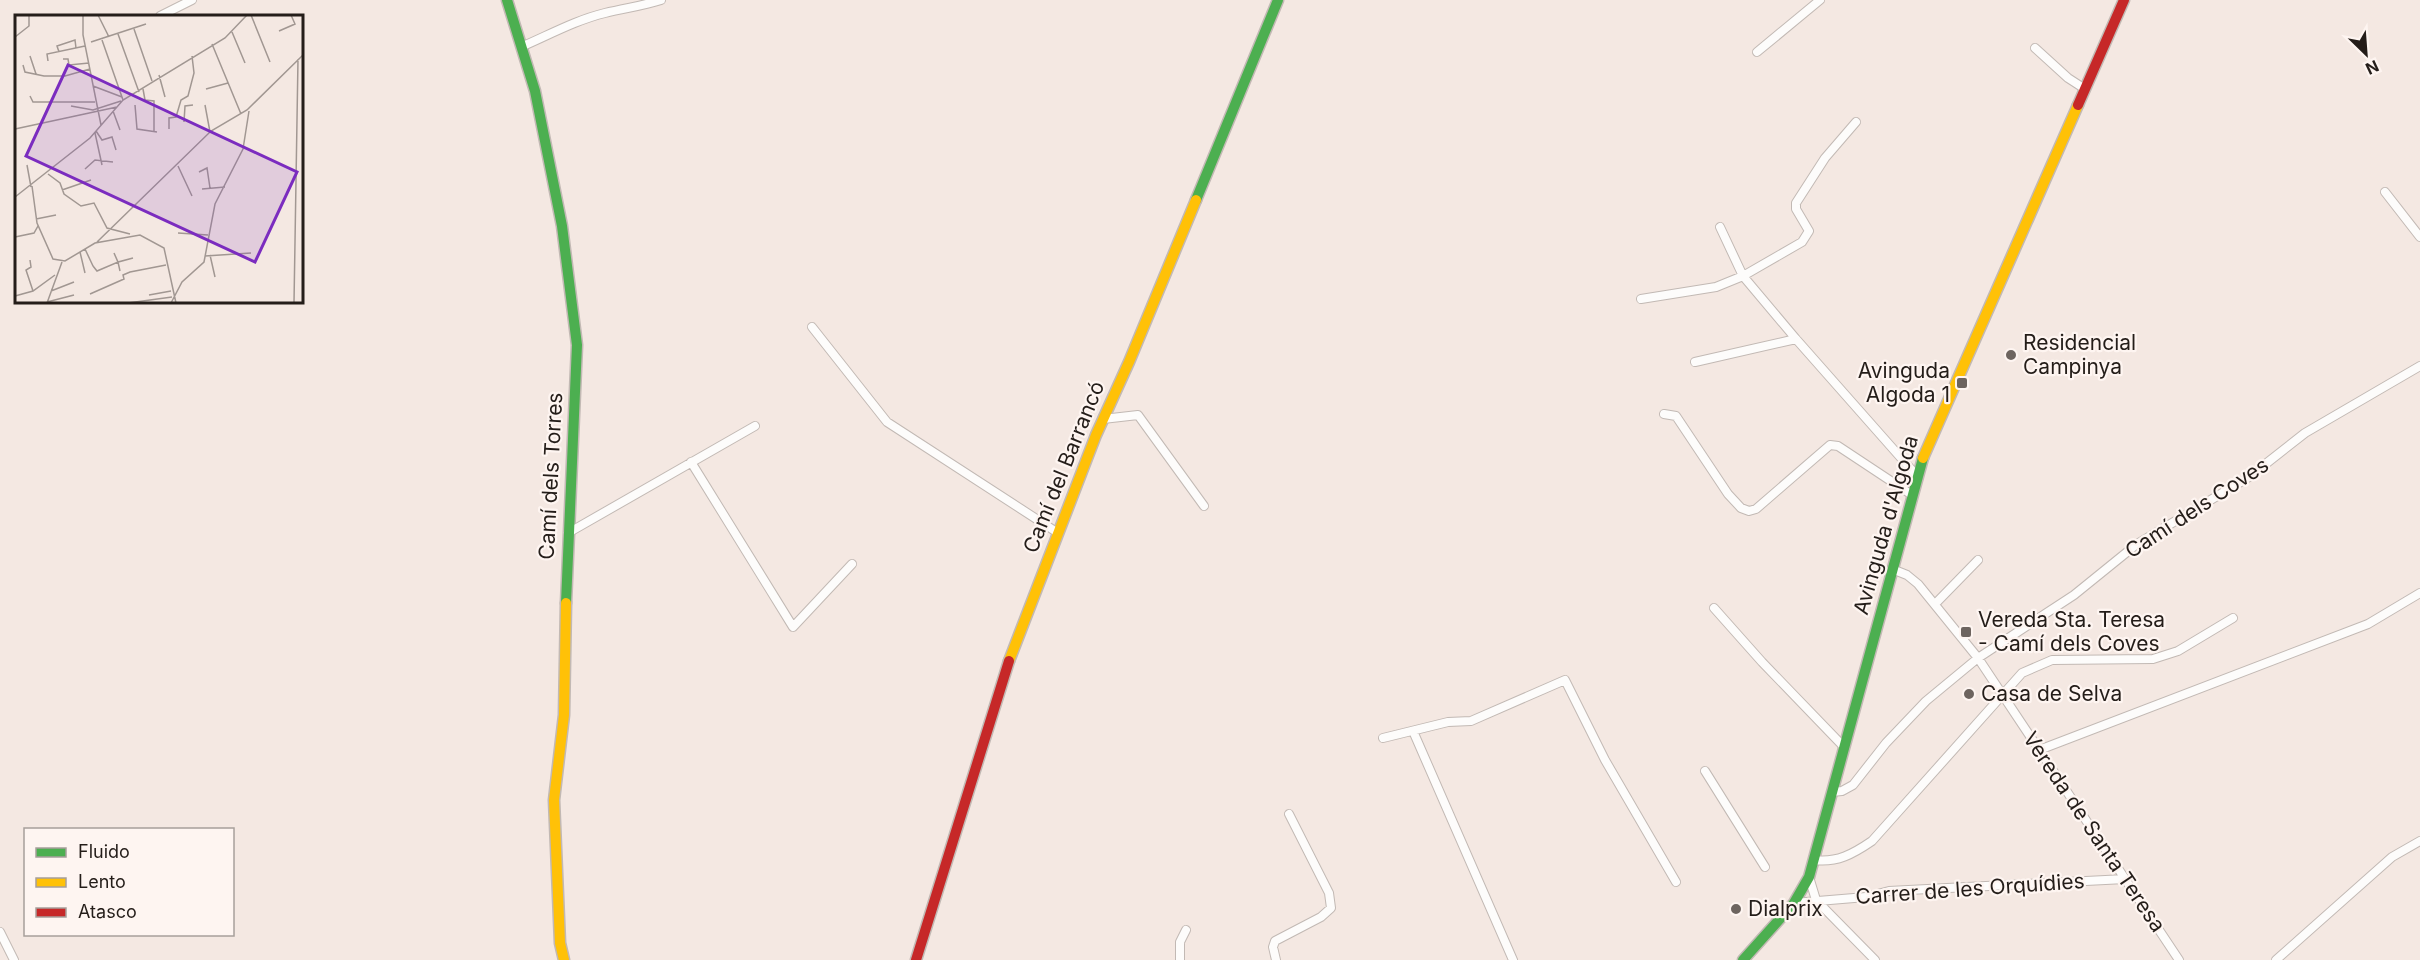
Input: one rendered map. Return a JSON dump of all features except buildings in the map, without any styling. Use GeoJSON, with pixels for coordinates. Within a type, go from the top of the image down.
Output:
{"type":"FeatureCollection","features":[{"type":"Feature","properties":{"kind":"street"},"geometry":{"type":"LineString","coordinates":[[162,15],[192,0]]}},
{"type":"Feature","properties":{"kind":"street","name":"Camí dels Torres"},"geometry":{"type":"LineString","coordinates":[[507,0],[535,91],[562,226],[577,345],[568,533],[564,715],[554,800],[560,943],[564,960]]}},
{"type":"Feature","properties":{"kind":"street"},"geometry":{"type":"LineString","coordinates":[[521,47],[574,23],[661,0]]}},
{"type":"Feature","properties":{"kind":"street","name":"Camí del Barrancó"},"geometry":{"type":"LineString","coordinates":[[917,955],[1011,654],[1103,419],[1278,0]]}},
{"type":"Feature","properties":{"kind":"street"},"geometry":{"type":"LineString","coordinates":[[1757,52],[1820,0]]}},
{"type":"Feature","properties":{"kind":"street","name":"Avinguda d'Algoda"},"geometry":{"type":"LineString","coordinates":[[1743,960],[1794,903],[1809,877],[1917,476],[1939,417],[2124,0]]}},
{"type":"Feature","properties":{"kind":"street"},"geometry":{"type":"LineString","coordinates":[[2035,48],[2068,78],[2085,89]]}},
{"type":"Feature","properties":{"kind":"street"},"geometry":{"type":"LineString","coordinates":[[1641,299],[1716,287],[1743,276],[1802,242],[1809,231],[1796,209],[1796,203],[1825,158],[1856,122]]}},
{"type":"Feature","properties":{"kind":"street"},"geometry":{"type":"LineString","coordinates":[[2385,192],[2420,237]]}},
{"type":"Feature","properties":{"kind":"street"},"geometry":{"type":"LineString","coordinates":[[1720,227],[1743,276],[1917,476]]}},
{"type":"Feature","properties":{"kind":"street"},"geometry":{"type":"LineString","coordinates":[[812,327],[887,422],[1058,532]]}},
{"type":"Feature","properties":{"kind":"street"},"geometry":{"type":"LineString","coordinates":[[1695,362],[1796,339]]}},
{"type":"Feature","properties":{"kind":"street","name":"Camí dels Coves"},"geometry":{"type":"LineString","coordinates":[[1832,792],[1842,791],[1853,785],[1886,743],[1926,701],[1978,658],[2074,595],[2137,544],[2249,477],[2305,433],[2420,366]]}},
{"type":"Feature","properties":{"kind":"street"},"geometry":{"type":"LineString","coordinates":[[1664,414],[1676,416],[1728,494],[1741,508],[1749,511],[1756,508],[1830,445],[1838,446],[1912,495]]}},
{"type":"Feature","properties":{"kind":"street"},"geometry":{"type":"LineString","coordinates":[[1103,419],[1138,415],[1204,506]]}},
{"type":"Feature","properties":{"kind":"street"},"geometry":{"type":"LineString","coordinates":[[568,533],[755,426]]}},
{"type":"Feature","properties":{"kind":"street"},"geometry":{"type":"LineString","coordinates":[[691,462],[793,627],[852,564]]}},
{"type":"Feature","properties":{"kind":"street"},"geometry":{"type":"LineString","coordinates":[[1935,604],[1978,560]]}},
{"type":"Feature","properties":{"kind":"street","name":"Vereda de Santa Teresa"},"geometry":{"type":"LineString","coordinates":[[1892,569],[1913,580],[1978,658],[2177,959]]}},
{"type":"Feature","properties":{"kind":"street"},"geometry":{"type":"LineString","coordinates":[[2039,750],[2250,667],[2368,624],[2420,593]]}},
{"type":"Feature","properties":{"kind":"street"},"geometry":{"type":"LineString","coordinates":[[1714,608],[1762,662],[1844,747]]}},
{"type":"Feature","properties":{"kind":"street"},"geometry":{"type":"LineString","coordinates":[[1814,860],[1839,859],[1855,853],[1872,841],[2022,673],[2052,660],[2153,659],[2178,651],[2234,618]]}},
{"type":"Feature","properties":{"kind":"street"},"geometry":{"type":"LineString","coordinates":[[1383,738],[1448,722],[1471,722],[1565,681],[1605,760],[1676,882]]}},
{"type":"Feature","properties":{"kind":"street"},"geometry":{"type":"LineString","coordinates":[[1413,731],[1513,960]]}},
{"type":"Feature","properties":{"kind":"street"},"geometry":{"type":"LineString","coordinates":[[1705,771],[1765,867]]}},
{"type":"Feature","properties":{"kind":"street"},"geometry":{"type":"LineString","coordinates":[[1276,960],[1273,947],[1275,941],[1321,918],[1331,908],[1329,893],[1289,814]]}},
{"type":"Feature","properties":{"kind":"street"},"geometry":{"type":"LineString","coordinates":[[2276,960],[2392,857],[2420,841]]}},
{"type":"Feature","properties":{"kind":"street"},"geometry":{"type":"LineString","coordinates":[[1809,877],[1816,900],[1875,960]]}},
{"type":"Feature","properties":{"kind":"street","name":"Carrer de les Orquídies"},"geometry":{"type":"LineString","coordinates":[[1794,903],[1866,897],[1889,891],[2125,879]]}},
{"type":"Feature","properties":{"kind":"street"},"geometry":{"type":"LineString","coordinates":[[1180,960],[1180,942],[1186,930]]}},
{"type":"Feature","properties":{"kind":"street"},"geometry":{"type":"LineString","coordinates":[[0,932],[14,960]]}},
{"type":"Feature","properties":{"kind":"street"},"geometry":{"type":"LineString","coordinates":[[917,955],[925,960]]}},
{"type":"Feature","properties":{"kind":"traffic: fast"},"geometry":{"type":"LineString","coordinates":[[507,0],[535,91],[562,226],[577,345],[566,603]]}},
{"type":"Feature","properties":{"kind":"traffic: fast"},"geometry":{"type":"LineString","coordinates":[[1196,200],[1278,0]]}},
{"type":"Feature","properties":{"kind":"traffic: fast"},"geometry":{"type":"LineString","coordinates":[[1743,960],[1794,903],[1809,877],[1923,458]]}},
{"type":"Feature","properties":{"kind":"traffic: slow"},"geometry":{"type":"LineString","coordinates":[[1923,458],[2078,105]]}},
{"type":"Feature","properties":{"kind":"traffic: slow"},"geometry":{"type":"LineString","coordinates":[[1009,661],[1096,435],[1196,200]]}},
{"type":"Feature","properties":{"kind":"traffic: slow"},"geometry":{"type":"LineString","coordinates":[[564,960],[560,943],[554,800],[564,715],[566,603]]}},
{"type":"Feature","properties":{"kind":"traffic: jam"},"geometry":{"type":"LineString","coordinates":[[2078,105],[2124,0]]}},
{"type":"Feature","properties":{"kind":"traffic: jam"},"geometry":{"type":"LineString","coordinates":[[916,960],[1009,661]]}},
{"type":"Feature","properties":{"kind":"place","name":"Residencial Campinya"},"geometry":{"type":"Point","coordinates":[2011,355]}},
{"type":"Feature","properties":{"kind":"place","name":"Avinguda Algoda 1"},"geometry":{"type":"Point","coordinates":[1962,383]}},
{"type":"Feature","properties":{"kind":"place","name":"Vereda Sta. Teresa - Camí dels Coves"},"geometry":{"type":"Point","coordinates":[1966,632]}},
{"type":"Feature","properties":{"kind":"place","name":"Casa de Selva"},"geometry":{"type":"Point","coordinates":[1969,694]}},
{"type":"Feature","properties":{"kind":"place","name":"Dialprix"},"geometry":{"type":"Point","coordinates":[1736,909]}}]}
